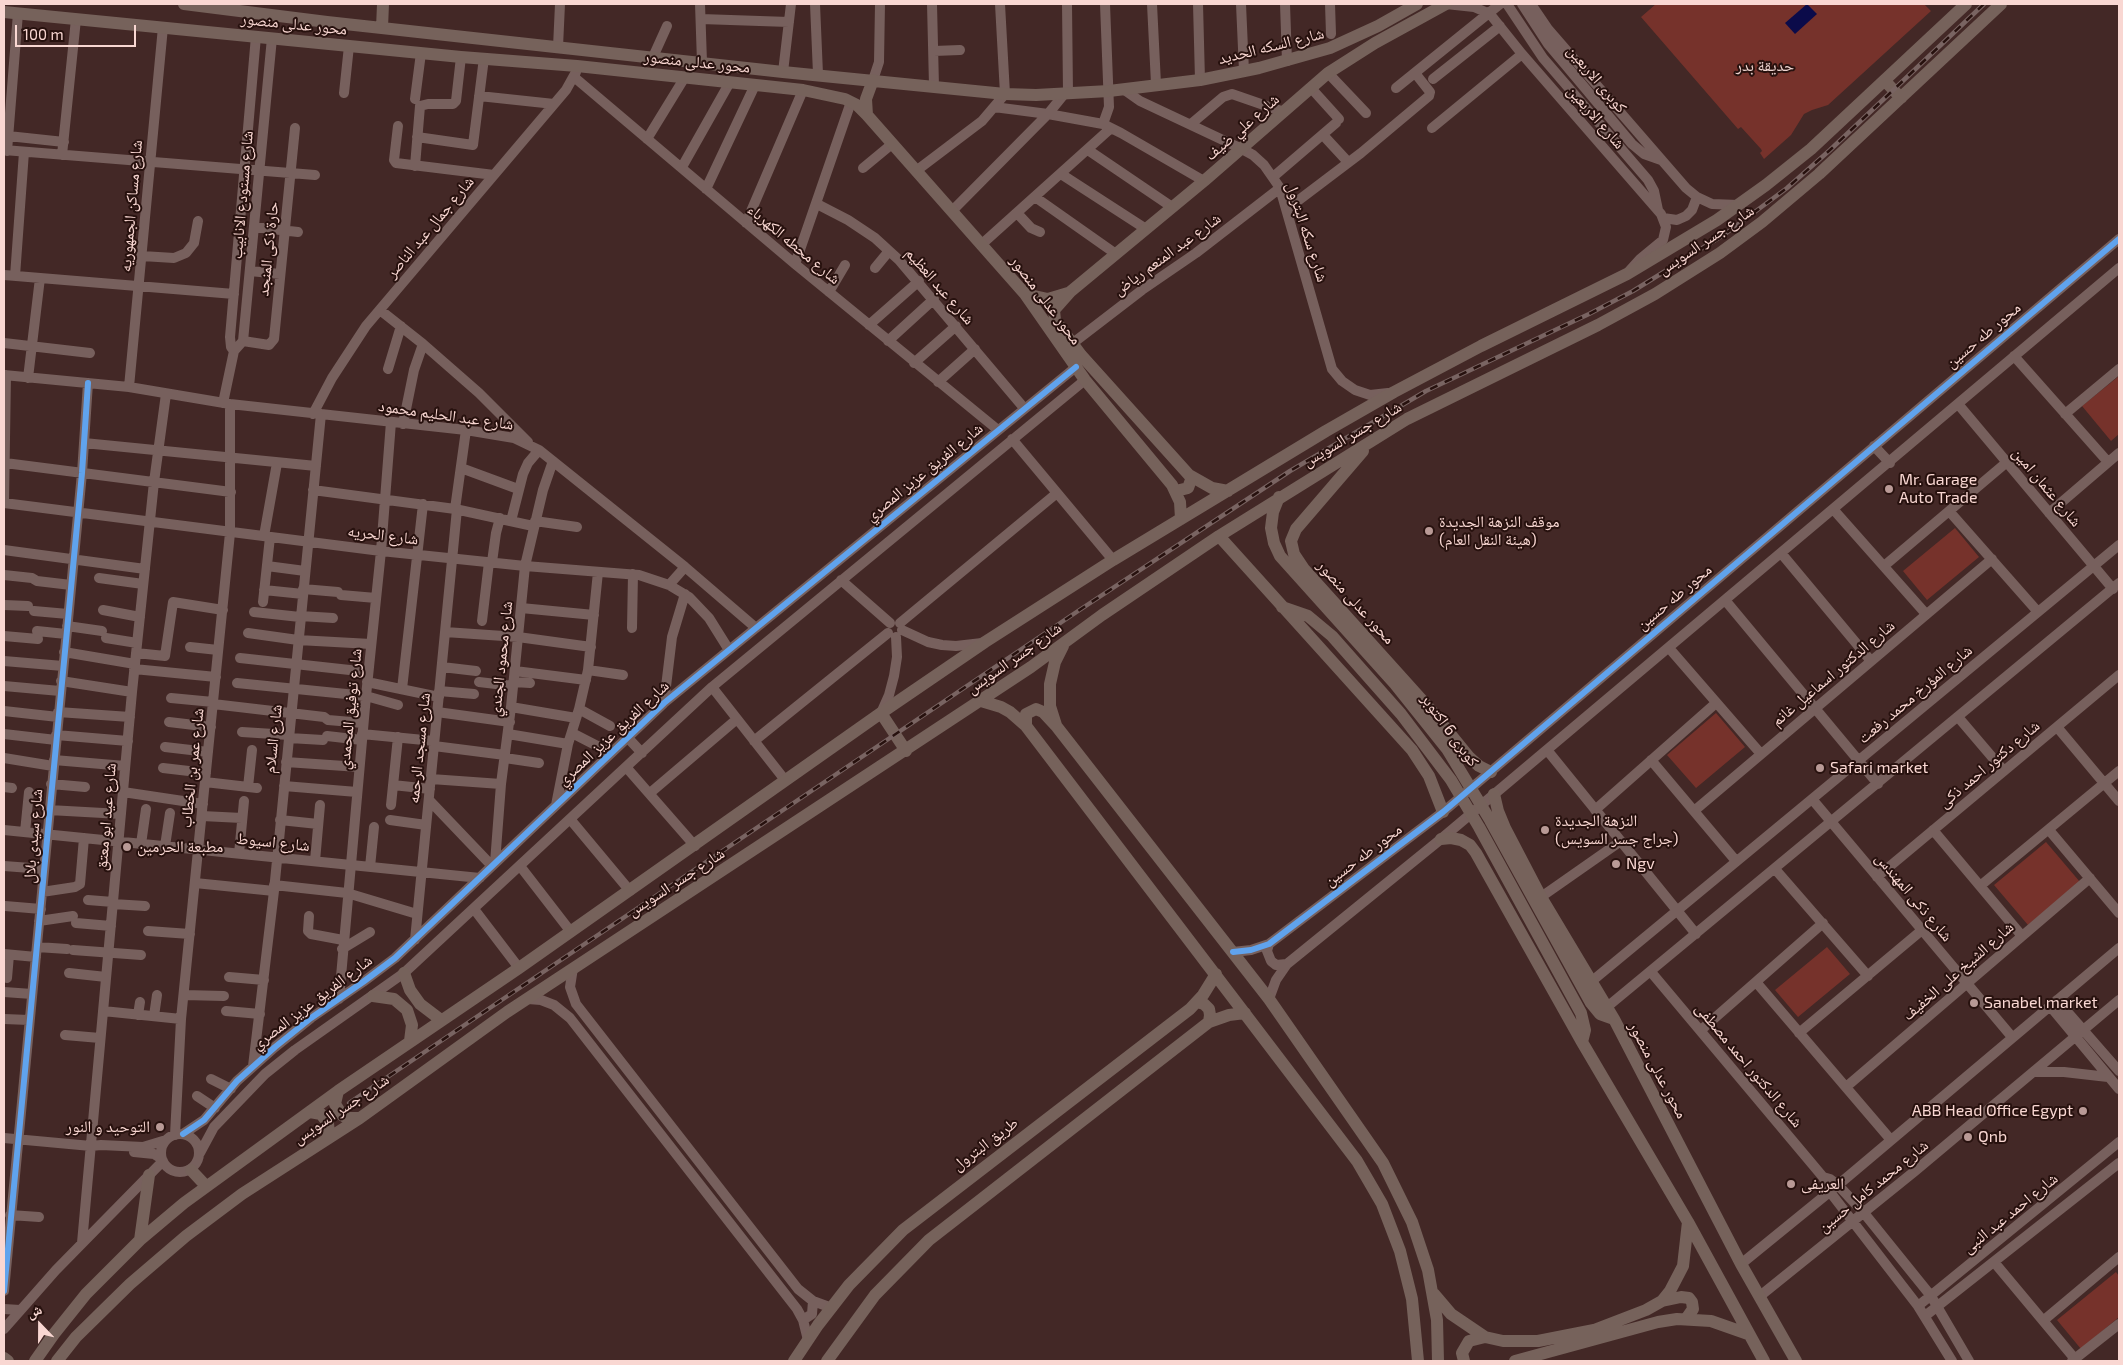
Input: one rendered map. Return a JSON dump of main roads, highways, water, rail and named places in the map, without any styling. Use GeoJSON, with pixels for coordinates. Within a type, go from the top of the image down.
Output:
{"type":"FeatureCollection","features":[{"type":"Feature","properties":{"kind":"main road","name":"محور عدلى منصور"},"geometry":{"type":"LineString","coordinates":[[184,4],[382,28],[783,72],[1005,94],[1067,93],[1124,89]]}},
{"type":"Feature","properties":{"kind":"main road"},"geometry":{"type":"LineString","coordinates":[[382,28],[383,4]]}},
{"type":"Feature","properties":{"kind":"main road","name":"شارع السكه الحديد"},"geometry":{"type":"LineString","coordinates":[[1124,89],[1200,80],[1287,61],[1330,48],[1378,26],[1417,4]]}},
{"type":"Feature","properties":{"kind":"main road","name":"شارع علي ضيف"},"geometry":{"type":"LineString","coordinates":[[1070,292],[1204,182],[1328,73],[1375,43],[1446,4]]}},
{"type":"Feature","properties":{"kind":"main road","name":"شارع جسر السويس"},"geometry":{"type":"LineString","coordinates":[[35,1361],[86,1294],[140,1240],[206,1186],[338,1091],[630,891],[881,713],[985,642],[1113,560],[1394,392],[1473,350],[1627,274],[1688,239],[1738,205],[1811,148],[1966,4]]}},
{"type":"Feature","properties":{"kind":"main road","name":"شارع جسر السويس"},"geometry":{"type":"LineString","coordinates":[[56,1361],[103,1308],[158,1260],[242,1194],[360,1118],[573,968],[980,701],[1219,536],[1407,419],[1615,316],[1699,268],[1742,238],[1791,199],[1902,98],[2001,4]]}},
{"type":"Feature","properties":{"kind":"main road","name":"محور عدلى منصور"},"geometry":{"type":"LineString","coordinates":[[4,12],[15,8],[76,18],[484,58],[576,71],[730,82],[804,90],[851,102],[867,115],[1025,294],[1085,380],[1176,491],[1180,502],[1181,519]]}},
{"type":"Feature","properties":{"kind":"main road"},"geometry":{"type":"LineString","coordinates":[[1330,48],[1341,64]]}},
{"type":"Feature","properties":{"kind":"main road"},"geometry":{"type":"LineString","coordinates":[[832,96],[840,87],[837,76]]}},
{"type":"Feature","properties":{"kind":"main road"},"geometry":{"type":"LineString","coordinates":[[867,115],[866,99],[872,80]]}},
{"type":"Feature","properties":{"kind":"main road"},"geometry":{"type":"LineString","coordinates":[[1885,81],[1902,98]]}},
{"type":"Feature","properties":{"kind":"main road","name":"محور عدلى منصور"},"geometry":{"type":"LineString","coordinates":[[1070,292],[1056,308],[1053,315],[1054,320],[1072,343],[1192,477],[1219,491],[1228,490]]}},
{"type":"Feature","properties":{"kind":"main road"},"geometry":{"type":"LineString","coordinates":[[1025,294],[1048,299],[1070,292]]}},
{"type":"Feature","properties":{"kind":"main road","name":"محور عدلى منصور"},"geometry":{"type":"LineString","coordinates":[[1371,442],[1293,535],[1292,548],[1300,572],[1430,709],[1474,762],[1491,772]]}},
{"type":"Feature","properties":{"kind":"main road"},"geometry":{"type":"LineString","coordinates":[[1176,491],[1188,488],[1192,477]]}},
{"type":"Feature","properties":{"kind":"main road","name":"كوبرى 6 اكتوبر"},"geometry":{"type":"LineString","coordinates":[[1279,498],[1272,520],[1272,536],[1280,556],[1300,572],[1448,748],[1476,796],[1498,848],[1581,1013],[1585,1030],[1582,1042]]}},
{"type":"Feature","properties":{"kind":"main road"},"geometry":{"type":"LineString","coordinates":[[1219,536],[1405,742],[1429,776],[1443,812]]}},
{"type":"Feature","properties":{"kind":"main road","name":"كوبرى 6 اكتوبر"},"geometry":{"type":"LineString","coordinates":[[1282,607],[1308,616],[1332,636],[1418,735],[1498,848],[1591,1003],[1600,1014],[1614,1019]]}},
{"type":"Feature","properties":{"kind":"main road"},"geometry":{"type":"LineString","coordinates":[[1057,727],[1050,706],[1050,684],[1055,662],[1065,643]]}},
{"type":"Feature","properties":{"kind":"main road"},"geometry":{"type":"LineString","coordinates":[[980,701],[1001,707],[1018,718],[1026,726],[1342,1140],[1361,1168],[1382,1204],[1407,1275],[1416,1324],[1418,1361]]}},
{"type":"Feature","properties":{"kind":"main road"},"geometry":{"type":"LineString","coordinates":[[1026,726],[1026,714],[1036,709],[1043,712],[1057,727],[1269,999],[1371,1145],[1394,1182],[1412,1222],[1434,1294],[1438,1361]]}},
{"type":"Feature","properties":{"kind":"main road"},"geometry":{"type":"LineString","coordinates":[[881,713],[906,750]]}},
{"type":"Feature","properties":{"kind":"main road"},"geometry":{"type":"LineString","coordinates":[[1429,776],[1440,778],[1455,770],[1460,760],[1461,748]]}},
{"type":"Feature","properties":{"kind":"main road","name":"محور عدلى منصور"},"geometry":{"type":"LineString","coordinates":[[1494,794],[1505,828],[1541,897],[1614,1019],[1740,1264],[1796,1361]]}},
{"type":"Feature","properties":{"kind":"main road"},"geometry":{"type":"LineString","coordinates":[[1473,849],[1477,839],[1485,832],[1495,828],[1505,828]]}},
{"type":"Feature","properties":{"kind":"main road"},"geometry":{"type":"LineString","coordinates":[[1441,839],[1456,838],[1466,842],[1473,849],[1582,1042],[1688,1222],[1764,1361]]}},
{"type":"Feature","properties":{"kind":"main road"},"geometry":{"type":"LineString","coordinates":[[404,973],[410,990],[420,1004],[442,1020]]}},
{"type":"Feature","properties":{"kind":"main road","name":"طريق البترول"},"geometry":{"type":"LineString","coordinates":[[794,1361],[849,1285],[884,1247],[922,1213],[1197,1002],[1216,974]]}},
{"type":"Feature","properties":{"kind":"main road"},"geometry":{"type":"LineString","coordinates":[[373,996],[394,999],[406,1010],[412,1025],[410,1041]]}},
{"type":"Feature","properties":{"kind":"main road"},"geometry":{"type":"LineString","coordinates":[[1197,1002],[1204,1004],[1209,1009],[1209,1022]]}},
{"type":"Feature","properties":{"kind":"main road"},"geometry":{"type":"LineString","coordinates":[[826,1361],[859,1315],[892,1276],[929,1240],[960,1214],[1209,1022],[1229,1015],[1245,1013]]}},
{"type":"Feature","properties":{"kind":"main road"},"geometry":{"type":"LineString","coordinates":[[338,1091],[335,1104],[342,1115],[354,1119],[360,1118]]}},
{"type":"Feature","properties":{"kind":"main road"},"geometry":{"type":"LineString","coordinates":[[310,1112],[321,1114],[328,1123],[330,1128],[327,1139]]}},
{"type":"Feature","properties":{"kind":"main road"},"geometry":{"type":"LineString","coordinates":[[191,1170],[206,1186]]}},
{"type":"Feature","properties":{"kind":"main road"},"geometry":{"type":"LineString","coordinates":[[140,1240],[149,1175]]}},
{"type":"Feature","properties":{"kind":"main road"},"geometry":{"type":"LineString","coordinates":[[944,1196],[960,1214]]}},
{"type":"Feature","properties":{"kind":"main road"},"geometry":{"type":"LineString","coordinates":[[1662,1300],[1675,1283],[1683,1266],[1688,1222]]}},
{"type":"Feature","properties":{"kind":"main road"},"geometry":{"type":"LineString","coordinates":[[1434,1294],[1457,1318],[1485,1337],[1503,1341],[1521,1341],[1573,1335],[1614,1324],[1646,1310],[1662,1300],[1681,1296],[1688,1298],[1692,1302],[1693,1309],[1686,1318]]}},
{"type":"Feature","properties":{"kind":"main road"},"geometry":{"type":"LineString","coordinates":[[1515,1361],[1658,1322],[1686,1318],[1711,1321],[1748,1334]]}},
{"type":"Feature","properties":{"kind":"main road"},"geometry":{"type":"LineString","coordinates":[[1464,1361],[1462,1353],[1469,1341],[1485,1337]]}},
{"type":"Feature","properties":{"kind":"main road"},"geometry":{"type":"LineString","coordinates":[[4,1358],[8,1361]]}},
{"type":"Feature","properties":{"kind":"railway"},"geometry":{"type":"LineString","coordinates":[[349,1103],[1078,611],[1290,471],[1426,391],[1589,314],[1633,291],[1725,234],[1787,188],[1830,150],[1984,4]]}},
{"type":"Feature","properties":{"kind":"place","name":"Mr. Garage Auto Trade"},"geometry":{"type":"Point","coordinates":[1889,489]}},
{"type":"Feature","properties":{"kind":"place","name":"موقف النزهة الجديدة (هيئة النقل العام)"},"geometry":{"type":"Point","coordinates":[1429,531]}},
{"type":"Feature","properties":{"kind":"place","name":"Safari market"},"geometry":{"type":"Point","coordinates":[1820,768]}},
{"type":"Feature","properties":{"kind":"place","name":"النزهة الجديدة (جراج جسر السويس)"},"geometry":{"type":"Point","coordinates":[1545,830]}},
{"type":"Feature","properties":{"kind":"place","name":"مطبعة الحرمين"},"geometry":{"type":"Point","coordinates":[127,847]}},
{"type":"Feature","properties":{"kind":"place","name":"Ngv"},"geometry":{"type":"Point","coordinates":[1616,864]}},
{"type":"Feature","properties":{"kind":"place","name":"Sanabel market"},"geometry":{"type":"Point","coordinates":[1974,1003]}},
{"type":"Feature","properties":{"kind":"place","name":"ABB Head Office Egypt"},"geometry":{"type":"Point","coordinates":[2083,1111]}},
{"type":"Feature","properties":{"kind":"place","name":"التوحيد و النور"},"geometry":{"type":"Point","coordinates":[160,1127]}},
{"type":"Feature","properties":{"kind":"place","name":"Qnb"},"geometry":{"type":"Point","coordinates":[1968,1137]}},
{"type":"Feature","properties":{"kind":"place","name":"العريفى"},"geometry":{"type":"Point","coordinates":[1791,1184]}},
{"type":"Feature","properties":{"kind":"park label","name":"حديقة بدر"},"geometry":{"type":"Point","coordinates":[1765,66]}}]}
